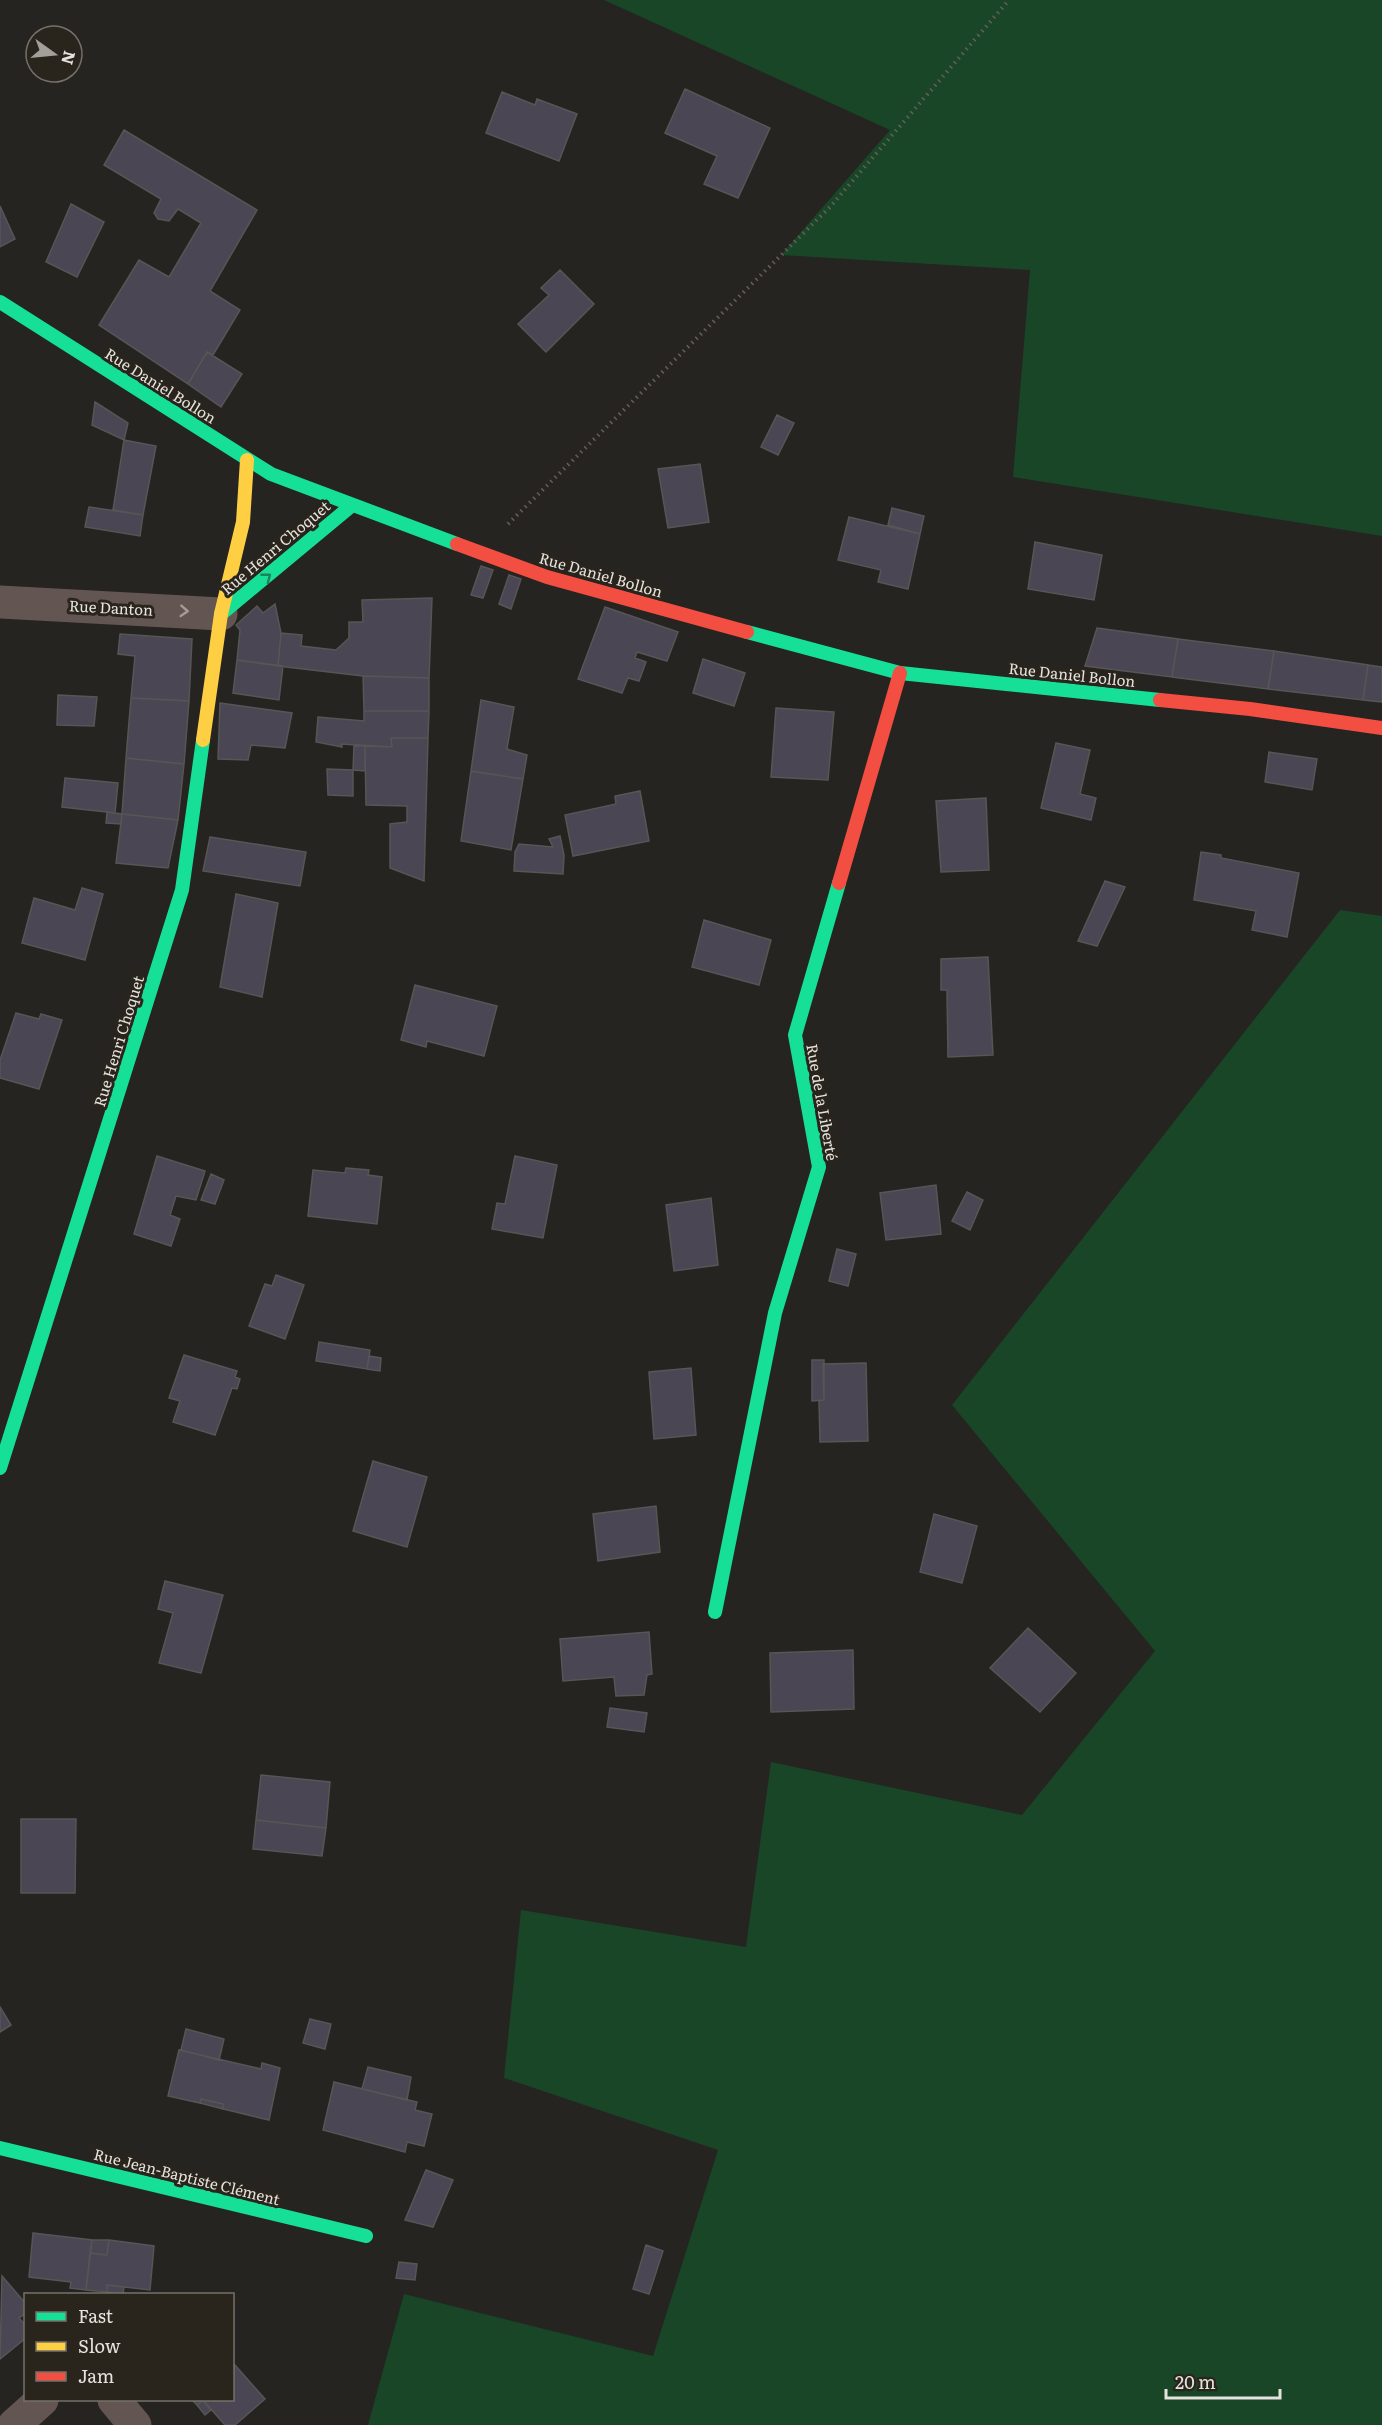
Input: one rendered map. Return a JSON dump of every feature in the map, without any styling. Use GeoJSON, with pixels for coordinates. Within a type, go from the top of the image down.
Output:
{"type":"FeatureCollection","features":[{"type":"Feature","properties":{"kind":"street","name":"Rue Daniel Bollon"},"geometry":{"type":"LineString","coordinates":[[0,302],[271,474],[351,506],[547,577],[900,673],[1250,709],[1382,728]]}},
{"type":"Feature","properties":{"kind":"street","name":"Rue Henri Choquet"},"geometry":{"type":"LineString","coordinates":[[0,1468],[182,890],[221,614],[243,522],[247,460]]}},
{"type":"Feature","properties":{"kind":"street","name":"Rue Henri Choquet"},"geometry":{"type":"LineString","coordinates":[[221,614],[351,506]]}},
{"type":"Feature","properties":{"kind":"street","name":"Rue Danton"},"geometry":{"type":"LineString","coordinates":[[0,602],[221,614]]}},
{"type":"Feature","properties":{"kind":"street","name":"Rue de la Liberté"},"geometry":{"type":"LineString","coordinates":[[715,1612],[775,1313],[819,1167],[795,1035],[900,673]]}},
{"type":"Feature","properties":{"kind":"street","name":"Rue Jean-Baptiste Clément"},"geometry":{"type":"LineString","coordinates":[[0,2148],[366,2236]]}},
{"type":"Feature","properties":{"kind":"street"},"geometry":{"type":"LineString","coordinates":[[14,2425],[41,2401]]}},
{"type":"Feature","properties":{"kind":"street"},"geometry":{"type":"LineString","coordinates":[[115,2401],[135,2425]]}},
{"type":"Feature","properties":{"kind":"path"},"geometry":{"type":"LineString","coordinates":[[480,552],[831,207],[1009,0]]}},
{"type":"Feature","properties":{"kind":"green space"},"geometry":{"type":"Polygon","coordinates":[[[604,0],[1382,0],[1382,536],[1013,477],[1030,270],[781,255],[890,130],[604,0]]]}},
{"type":"Feature","properties":{"kind":"green space"},"geometry":{"type":"Polygon","coordinates":[[[1340,910],[1382,916],[1382,2425],[368,2425],[404,2294],[653,2356],[718,2150],[504,2078],[521,1910],[746,1947],[771,1762],[1022,1815],[1155,1651],[952,1405],[1340,910]]]}},
{"type":"Feature","properties":{"kind":"building"},"geometry":{"type":"Polygon","coordinates":[[[685,89],[770,128],[738,198],[704,184],[717,156],[665,133],[685,89]]]}},
{"type":"Feature","properties":{"kind":"building"},"geometry":{"type":"Polygon","coordinates":[[[502,92],[535,105],[537,99],[577,114],[559,161],[486,133],[502,92]]]}},
{"type":"Feature","properties":{"kind":"building"},"geometry":{"type":"Polygon","coordinates":[[[124,130],[257,210],[210,291],[240,310],[213,355],[207,352],[188,384],[99,325],[139,260],[169,277],[201,223],[178,209],[169,221],[158,219],[154,213],[161,199],[104,165],[124,130]]]}},
{"type":"Feature","properties":{"kind":"building"},"geometry":{"type":"Polygon","coordinates":[[[71,204],[104,222],[77,277],[46,262],[71,204]]]}},
{"type":"Feature","properties":{"kind":"building"},"geometry":{"type":"Polygon","coordinates":[[[0,206],[15,239],[0,247],[0,206]]]}},
{"type":"Feature","properties":{"kind":"building"},"geometry":{"type":"Polygon","coordinates":[[[560,270],[594,304],[546,352],[518,324],[549,295],[541,288],[560,270]]]}},
{"type":"Feature","properties":{"kind":"building"},"geometry":{"type":"Polygon","coordinates":[[[207,352],[242,374],[221,407],[188,384],[207,352]]]}},
{"type":"Feature","properties":{"kind":"building"},"geometry":{"type":"Polygon","coordinates":[[[95,402],[128,423],[124,440],[92,425],[95,402]]]}},
{"type":"Feature","properties":{"kind":"building"},"geometry":{"type":"Polygon","coordinates":[[[777,415],[794,423],[778,455],[761,447],[777,415]]]}},
{"type":"Feature","properties":{"kind":"building"},"geometry":{"type":"Polygon","coordinates":[[[124,440],[156,446],[143,515],[113,510],[124,440]]]}},
{"type":"Feature","properties":{"kind":"building"},"geometry":{"type":"Polygon","coordinates":[[[700,464],[709,522],[668,528],[658,469],[700,464]]]}},
{"type":"Feature","properties":{"kind":"building"},"geometry":{"type":"Polygon","coordinates":[[[89,507],[143,515],[140,536],[85,527],[89,507]]]}},
{"type":"Feature","properties":{"kind":"building"},"geometry":{"type":"Polygon","coordinates":[[[892,508],[924,516],[920,534],[888,525],[892,508]]]}},
{"type":"Feature","properties":{"kind":"building"},"geometry":{"type":"Polygon","coordinates":[[[849,517],[920,534],[908,589],[878,582],[881,570],[838,560],[849,517]]]}},
{"type":"Feature","properties":{"kind":"building"},"geometry":{"type":"Polygon","coordinates":[[[1035,542],[1102,555],[1094,600],[1028,589],[1035,542]]]}},
{"type":"Feature","properties":{"kind":"building"},"geometry":{"type":"Polygon","coordinates":[[[481,566],[493,570],[483,598],[471,595],[481,566]]]}},
{"type":"Feature","properties":{"kind":"building"},"geometry":{"type":"Polygon","coordinates":[[[509,575],[521,579],[511,609],[499,604],[509,575]]]}},
{"type":"Feature","properties":{"kind":"building"},"geometry":{"type":"Polygon","coordinates":[[[432,598],[429,678],[363,676],[278,666],[281,633],[302,635],[301,646],[336,650],[349,638],[349,622],[363,622],[362,600],[432,598]]]}},
{"type":"Feature","properties":{"kind":"building"},"geometry":{"type":"Polygon","coordinates":[[[275,604],[281,633],[278,666],[237,660],[240,630],[236,625],[257,606],[263,613],[275,604]]]}},
{"type":"Feature","properties":{"kind":"building"},"geometry":{"type":"Polygon","coordinates":[[[605,607],[678,632],[667,661],[637,652],[635,658],[646,662],[639,681],[628,678],[622,693],[578,679],[605,607]]]}},
{"type":"Feature","properties":{"kind":"building"},"geometry":{"type":"Polygon","coordinates":[[[1097,628],[1178,639],[1172,677],[1085,666],[1097,628]]]}},
{"type":"Feature","properties":{"kind":"building"},"geometry":{"type":"Polygon","coordinates":[[[120,634],[192,639],[189,701],[131,698],[135,656],[118,654],[120,634]]]}},
{"type":"Feature","properties":{"kind":"building"},"geometry":{"type":"Polygon","coordinates":[[[1178,639],[1274,651],[1268,689],[1172,677],[1178,639]]]}},
{"type":"Feature","properties":{"kind":"building"},"geometry":{"type":"Polygon","coordinates":[[[1274,651],[1368,665],[1363,700],[1268,689],[1274,651]]]}},
{"type":"Feature","properties":{"kind":"building"},"geometry":{"type":"Polygon","coordinates":[[[703,659],[745,673],[734,706],[693,693],[703,659]]]}},
{"type":"Feature","properties":{"kind":"building"},"geometry":{"type":"Polygon","coordinates":[[[237,660],[283,666],[279,700],[233,693],[237,660]]]}},
{"type":"Feature","properties":{"kind":"building"},"geometry":{"type":"Polygon","coordinates":[[[1368,665],[1382,667],[1382,702],[1363,700],[1368,665]]]}},
{"type":"Feature","properties":{"kind":"building"},"geometry":{"type":"Polygon","coordinates":[[[363,676],[429,678],[429,711],[364,711],[363,676]]]}},
{"type":"Feature","properties":{"kind":"building"},"geometry":{"type":"Polygon","coordinates":[[[58,695],[97,697],[94,726],[57,725],[58,695]]]}},
{"type":"Feature","properties":{"kind":"building"},"geometry":{"type":"Polygon","coordinates":[[[131,698],[189,701],[184,764],[126,758],[131,698]]]}},
{"type":"Feature","properties":{"kind":"building"},"geometry":{"type":"Polygon","coordinates":[[[481,700],[514,707],[507,749],[527,755],[523,779],[471,771],[481,700]]]}},
{"type":"Feature","properties":{"kind":"building"},"geometry":{"type":"Polygon","coordinates":[[[220,703],[292,713],[285,748],[251,745],[248,760],[218,759],[220,703]]]}},
{"type":"Feature","properties":{"kind":"building"},"geometry":{"type":"Polygon","coordinates":[[[776,708],[834,712],[828,780],[771,777],[776,708]]]}},
{"type":"Feature","properties":{"kind":"building"},"geometry":{"type":"Polygon","coordinates":[[[364,711],[429,711],[428,738],[391,738],[392,747],[341,744],[342,747],[316,742],[318,717],[364,721],[364,711]]]}},
{"type":"Feature","properties":{"kind":"building"},"geometry":{"type":"Polygon","coordinates":[[[391,738],[428,738],[424,881],[390,868],[390,824],[407,822],[407,806],[366,805],[365,746],[392,747],[391,738]]]}},
{"type":"Feature","properties":{"kind":"building"},"geometry":{"type":"Polygon","coordinates":[[[1056,743],[1090,750],[1080,794],[1096,798],[1091,820],[1041,808],[1056,743]]]}},
{"type":"Feature","properties":{"kind":"building"},"geometry":{"type":"Polygon","coordinates":[[[354,746],[365,746],[365,771],[353,770],[354,746]]]}},
{"type":"Feature","properties":{"kind":"building"},"geometry":{"type":"Polygon","coordinates":[[[1269,752],[1317,759],[1312,790],[1265,782],[1269,752]]]}},
{"type":"Feature","properties":{"kind":"building"},"geometry":{"type":"Polygon","coordinates":[[[126,758],[184,764],[178,820],[122,814],[126,758]]]}},
{"type":"Feature","properties":{"kind":"building"},"geometry":{"type":"Polygon","coordinates":[[[327,769],[353,770],[353,796],[328,795],[327,769]]]}},
{"type":"Feature","properties":{"kind":"building"},"geometry":{"type":"Polygon","coordinates":[[[471,771],[523,779],[511,850],[461,841],[471,771]]]}},
{"type":"Feature","properties":{"kind":"building"},"geometry":{"type":"Polygon","coordinates":[[[65,778],[118,783],[115,813],[62,807],[65,778]]]}},
{"type":"Feature","properties":{"kind":"building"},"geometry":{"type":"Polygon","coordinates":[[[640,791],[649,841],[573,856],[565,815],[616,804],[615,796],[640,791]]]}},
{"type":"Feature","properties":{"kind":"building"},"geometry":{"type":"Polygon","coordinates":[[[986,798],[989,870],[941,872],[936,801],[986,798]]]}},
{"type":"Feature","properties":{"kind":"building"},"geometry":{"type":"Polygon","coordinates":[[[107,812],[122,814],[121,824],[106,823],[107,812]]]}},
{"type":"Feature","properties":{"kind":"building"},"geometry":{"type":"Polygon","coordinates":[[[122,814],[178,820],[168,868],[116,863],[122,814]]]}},
{"type":"Feature","properties":{"kind":"building"},"geometry":{"type":"Polygon","coordinates":[[[560,836],[564,855],[563,874],[514,871],[515,852],[519,844],[553,847],[549,839],[560,836]]]}},
{"type":"Feature","properties":{"kind":"building"},"geometry":{"type":"Polygon","coordinates":[[[210,837],[306,852],[300,886],[203,871],[210,837]]]}},
{"type":"Feature","properties":{"kind":"building"},"geometry":{"type":"Polygon","coordinates":[[[1201,852],[1299,873],[1287,937],[1252,930],[1256,911],[1194,900],[1201,852]]]}},
{"type":"Feature","properties":{"kind":"building"},"geometry":{"type":"Polygon","coordinates":[[[1105,881],[1125,887],[1097,946],[1078,941],[1105,881]]]}},
{"type":"Feature","properties":{"kind":"building"},"geometry":{"type":"Polygon","coordinates":[[[82,888],[103,894],[85,960],[22,943],[34,898],[75,910],[82,888]]]}},
{"type":"Feature","properties":{"kind":"building"},"geometry":{"type":"Polygon","coordinates":[[[236,894],[278,903],[262,997],[220,987],[236,894]]]}},
{"type":"Feature","properties":{"kind":"building"},"geometry":{"type":"Polygon","coordinates":[[[704,920],[771,940],[759,985],[692,967],[704,920]]]}},
{"type":"Feature","properties":{"kind":"building"},"geometry":{"type":"Polygon","coordinates":[[[988,957],[993,1055],[948,1057],[947,990],[941,990],[941,959],[988,957]]]}},
{"type":"Feature","properties":{"kind":"building"},"geometry":{"type":"Polygon","coordinates":[[[415,985],[497,1006],[484,1056],[427,1041],[426,1047],[401,1040],[415,985]]]}},
{"type":"Feature","properties":{"kind":"building"},"geometry":{"type":"Polygon","coordinates":[[[16,1013],[39,1019],[41,1014],[62,1020],[39,1089],[0,1078],[0,1060],[16,1013]]]}},
{"type":"Feature","properties":{"kind":"building"},"geometry":{"type":"Polygon","coordinates":[[[157,1156],[205,1171],[196,1200],[176,1196],[170,1215],[180,1219],[171,1246],[134,1234],[157,1156]]]}},
{"type":"Feature","properties":{"kind":"building"},"geometry":{"type":"Polygon","coordinates":[[[515,1156],[557,1165],[543,1238],[492,1229],[497,1203],[505,1204],[515,1156]]]}},
{"type":"Feature","properties":{"kind":"building"},"geometry":{"type":"Polygon","coordinates":[[[346,1168],[369,1170],[368,1175],[382,1177],[377,1224],[308,1216],[313,1170],[345,1173],[346,1168]]]}},
{"type":"Feature","properties":{"kind":"building"},"geometry":{"type":"Polygon","coordinates":[[[211,1174],[224,1180],[215,1204],[201,1200],[211,1174]]]}},
{"type":"Feature","properties":{"kind":"building"},"geometry":{"type":"Polygon","coordinates":[[[936,1185],[941,1234],[886,1240],[880,1193],[936,1185]]]}},
{"type":"Feature","properties":{"kind":"building"},"geometry":{"type":"Polygon","coordinates":[[[967,1192],[983,1200],[970,1230],[952,1221],[967,1192]]]}},
{"type":"Feature","properties":{"kind":"building"},"geometry":{"type":"Polygon","coordinates":[[[711,1198],[718,1265],[674,1271],[666,1205],[711,1198]]]}},
{"type":"Feature","properties":{"kind":"building"},"geometry":{"type":"Polygon","coordinates":[[[837,1249],[856,1254],[848,1286],[829,1281],[837,1249]]]}},
{"type":"Feature","properties":{"kind":"building"},"geometry":{"type":"Polygon","coordinates":[[[276,1275],[304,1285],[285,1339],[249,1326],[265,1284],[272,1286],[276,1275]]]}},
{"type":"Feature","properties":{"kind":"building"},"geometry":{"type":"Polygon","coordinates":[[[319,1342],[370,1350],[367,1369],[316,1361],[319,1342]]]}},
{"type":"Feature","properties":{"kind":"building"},"geometry":{"type":"Polygon","coordinates":[[[184,1355],[237,1371],[235,1377],[240,1379],[237,1389],[232,1388],[215,1435],[173,1422],[180,1401],[169,1398],[184,1355]]]}},
{"type":"Feature","properties":{"kind":"building"},"geometry":{"type":"Polygon","coordinates":[[[369,1356],[381,1358],[380,1371],[367,1369],[369,1356]]]}},
{"type":"Feature","properties":{"kind":"building"},"geometry":{"type":"Polygon","coordinates":[[[812,1360],[824,1360],[824,1400],[812,1401],[812,1360]]]}},
{"type":"Feature","properties":{"kind":"building"},"geometry":{"type":"Polygon","coordinates":[[[866,1363],[868,1441],[820,1442],[819,1401],[824,1400],[823,1364],[866,1363]]]}},
{"type":"Feature","properties":{"kind":"building"},"geometry":{"type":"Polygon","coordinates":[[[691,1368],[696,1435],[654,1439],[649,1372],[691,1368]]]}},
{"type":"Feature","properties":{"kind":"building"},"geometry":{"type":"Polygon","coordinates":[[[373,1461],[427,1477],[407,1547],[353,1531],[373,1461]]]}},
{"type":"Feature","properties":{"kind":"building"},"geometry":{"type":"Polygon","coordinates":[[[656,1506],[660,1552],[598,1561],[593,1514],[656,1506]]]}},
{"type":"Feature","properties":{"kind":"building"},"geometry":{"type":"Polygon","coordinates":[[[934,1514],[977,1526],[962,1583],[920,1572],[934,1514]]]}},
{"type":"Feature","properties":{"kind":"building"},"geometry":{"type":"Polygon","coordinates":[[[165,1581],[223,1595],[201,1673],[159,1663],[173,1613],[158,1609],[165,1581]]]}},
{"type":"Feature","properties":{"kind":"building"},"geometry":{"type":"Polygon","coordinates":[[[1028,1628],[1076,1673],[1040,1712],[990,1668],[1028,1628]]]}},
{"type":"Feature","properties":{"kind":"building"},"geometry":{"type":"Polygon","coordinates":[[[649,1632],[652,1674],[647,1675],[644,1695],[616,1696],[614,1677],[563,1681],[560,1639],[649,1632]]]}},
{"type":"Feature","properties":{"kind":"building"},"geometry":{"type":"Polygon","coordinates":[[[853,1650],[854,1709],[771,1712],[770,1653],[853,1650]]]}},
{"type":"Feature","properties":{"kind":"building"},"geometry":{"type":"Polygon","coordinates":[[[610,1708],[647,1713],[644,1732],[607,1727],[610,1708]]]}},
{"type":"Feature","properties":{"kind":"building"},"geometry":{"type":"Polygon","coordinates":[[[261,1775],[330,1782],[326,1828],[256,1820],[261,1775]]]}},
{"type":"Feature","properties":{"kind":"building"},"geometry":{"type":"Polygon","coordinates":[[[21,1819],[76,1819],[75,1893],[21,1893],[21,1819]]]}},
{"type":"Feature","properties":{"kind":"building"},"geometry":{"type":"Polygon","coordinates":[[[256,1820],[326,1828],[322,1856],[253,1849],[256,1820]]]}},
{"type":"Feature","properties":{"kind":"building"},"geometry":{"type":"Polygon","coordinates":[[[0,2007],[11,2025],[0,2032],[0,2007]]]}},
{"type":"Feature","properties":{"kind":"building"},"geometry":{"type":"Polygon","coordinates":[[[310,2019],[331,2024],[325,2049],[303,2043],[310,2019]]]}},
{"type":"Feature","properties":{"kind":"building"},"geometry":{"type":"Polygon","coordinates":[[[186,2029],[224,2039],[219,2060],[181,2050],[186,2029]]]}},
{"type":"Feature","properties":{"kind":"building"},"geometry":{"type":"Polygon","coordinates":[[[179,2050],[261,2069],[262,2063],[280,2068],[269,2120],[223,2109],[223,2104],[201,2099],[200,2103],[168,2096],[179,2050]]]}},
{"type":"Feature","properties":{"kind":"building"},"geometry":{"type":"Polygon","coordinates":[[[368,2067],[411,2077],[407,2100],[362,2089],[368,2067]]]}},
{"type":"Feature","properties":{"kind":"building"},"geometry":{"type":"Polygon","coordinates":[[[334,2082],[417,2102],[415,2110],[432,2114],[424,2146],[407,2142],[405,2152],[323,2130],[334,2082]]]}},
{"type":"Feature","properties":{"kind":"building"},"geometry":{"type":"Polygon","coordinates":[[[201,2099],[223,2104],[223,2109],[200,2103],[201,2099]]]}},
{"type":"Feature","properties":{"kind":"building"},"geometry":{"type":"Polygon","coordinates":[[[426,2170],[453,2180],[433,2227],[405,2220],[426,2170]]]}},
{"type":"Feature","properties":{"kind":"building"},"geometry":{"type":"Polygon","coordinates":[[[33,2233],[92,2240],[86,2290],[70,2288],[71,2282],[29,2277],[33,2233]]]}},
{"type":"Feature","properties":{"kind":"building"},"geometry":{"type":"Polygon","coordinates":[[[92,2240],[109,2240],[107,2255],[90,2253],[92,2240]]]}},
{"type":"Feature","properties":{"kind":"building"},"geometry":{"type":"Polygon","coordinates":[[[109,2240],[154,2246],[150,2290],[107,2285],[107,2292],[86,2290],[90,2253],[107,2255],[109,2240]]]}},
{"type":"Feature","properties":{"kind":"building"},"geometry":{"type":"Polygon","coordinates":[[[646,2245],[663,2251],[649,2294],[633,2289],[646,2245]]]}},
{"type":"Feature","properties":{"kind":"building"},"geometry":{"type":"Polygon","coordinates":[[[399,2262],[417,2264],[415,2280],[396,2278],[399,2262]]]}},
{"type":"Feature","properties":{"kind":"building"},"geometry":{"type":"Polygon","coordinates":[[[2,2276],[24,2302],[24,2314],[19,2318],[24,2324],[24,2340],[0,2359],[2,2276]]]}},
{"type":"Feature","properties":{"kind":"building"},"geometry":{"type":"Polygon","coordinates":[[[107,2285],[124,2287],[123,2293],[107,2292],[107,2285]]]}},
{"type":"Feature","properties":{"kind":"building"},"geometry":{"type":"Polygon","coordinates":[[[234,2364],[265,2399],[235,2425],[225,2425],[204,2401],[234,2401],[234,2364]]]}},
{"type":"Feature","properties":{"kind":"building"},"geometry":{"type":"Polygon","coordinates":[[[204,2401],[211,2410],[205,2415],[197,2405],[204,2401]]]}},
{"type":"Feature","properties":{"kind":"traffic: fast"},"geometry":{"type":"LineString","coordinates":[[0,302],[271,474],[457,544]]}},
{"type":"Feature","properties":{"kind":"traffic: fast"},"geometry":{"type":"LineString","coordinates":[[221,614],[351,506]]}},
{"type":"Feature","properties":{"kind":"traffic: fast"},"geometry":{"type":"LineString","coordinates":[[747,632],[900,673],[1160,700]]}},
{"type":"Feature","properties":{"kind":"traffic: fast"},"geometry":{"type":"LineString","coordinates":[[0,1468],[182,890],[203,740]]}},
{"type":"Feature","properties":{"kind":"traffic: fast"},"geometry":{"type":"LineString","coordinates":[[715,1612],[775,1313],[819,1167],[795,1035],[839,883]]}},
{"type":"Feature","properties":{"kind":"traffic: fast"},"geometry":{"type":"LineString","coordinates":[[0,2148],[366,2236]]}},
{"type":"Feature","properties":{"kind":"traffic: slow"},"geometry":{"type":"LineString","coordinates":[[203,740],[221,614],[243,522],[247,460]]}},
{"type":"Feature","properties":{"kind":"traffic: jam"},"geometry":{"type":"LineString","coordinates":[[457,544],[547,577],[747,632]]}},
{"type":"Feature","properties":{"kind":"traffic: jam"},"geometry":{"type":"LineString","coordinates":[[839,883],[900,673]]}},
{"type":"Feature","properties":{"kind":"traffic: jam"},"geometry":{"type":"LineString","coordinates":[[1160,700],[1250,709],[1382,728]]}}]}
